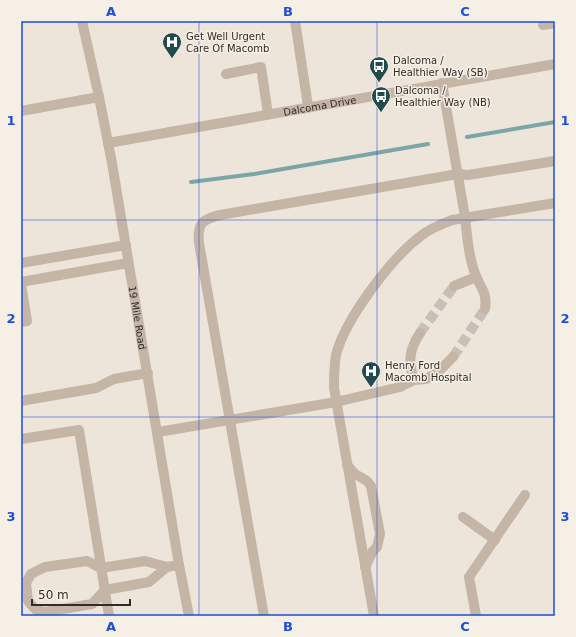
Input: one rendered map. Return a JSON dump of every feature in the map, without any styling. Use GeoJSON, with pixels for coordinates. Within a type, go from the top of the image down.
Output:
{"type":"FeatureCollection","features":[{"type":"Feature","properties":{"kind":"street","name":"19 Mile Road"},"geometry":{"type":"LineString","coordinates":[[82,21],[108,143],[158,432],[179,565],[189,616]]}},
{"type":"Feature","properties":{"kind":"street"},"geometry":{"type":"LineString","coordinates":[[295,21],[308,106]]}},
{"type":"Feature","properties":{"kind":"street"},"geometry":{"type":"LineString","coordinates":[[543,25],[555,24]]}},
{"type":"Feature","properties":{"kind":"street","name":"Dalcoma Drive"},"geometry":{"type":"LineString","coordinates":[[108,143],[308,106],[555,64]]}},
{"type":"Feature","properties":{"kind":"street"},"geometry":{"type":"LineString","coordinates":[[226,74],[261,67],[268,114]]}},
{"type":"Feature","properties":{"kind":"street"},"geometry":{"type":"LineString","coordinates":[[442,83],[468,238],[476,277],[484,291],[486,299],[485,308]]}},
{"type":"Feature","properties":{"kind":"street"},"geometry":{"type":"LineString","coordinates":[[21,111],[99,97]]}},
{"type":"Feature","properties":{"kind":"street"},"geometry":{"type":"LineString","coordinates":[[264,616],[199,243],[198,230],[201,224],[206,219],[220,215],[458,174],[468,175],[555,161]]}},
{"type":"Feature","properties":{"kind":"street"},"geometry":{"type":"LineString","coordinates":[[374,616],[334,388],[334,371],[337,354],[343,337],[356,313],[382,276],[405,249],[423,234],[439,225],[465,218],[555,203]]}},
{"type":"Feature","properties":{"kind":"street"},"geometry":{"type":"LineString","coordinates":[[21,263],[126,245]]}},
{"type":"Feature","properties":{"kind":"street"},"geometry":{"type":"LineString","coordinates":[[21,322],[27,321],[21,283],[128,262]]}},
{"type":"Feature","properties":{"kind":"street"},"geometry":{"type":"LineString","coordinates":[[454,286],[476,277]]}},
{"type":"Feature","properties":{"kind":"street"},"geometry":{"type":"LineString","coordinates":[[414,380],[410,356],[413,343],[420,333]]}},
{"type":"Feature","properties":{"kind":"street"},"geometry":{"type":"LineString","coordinates":[[158,432],[231,421],[336,402],[400,387],[414,380],[426,379],[437,373],[453,357]]}},
{"type":"Feature","properties":{"kind":"street"},"geometry":{"type":"LineString","coordinates":[[21,401],[96,388],[114,379],[148,373]]}},
{"type":"Feature","properties":{"kind":"street"},"geometry":{"type":"LineString","coordinates":[[21,439],[79,430],[109,616]]}},
{"type":"Feature","properties":{"kind":"street"},"geometry":{"type":"LineString","coordinates":[[347,465],[355,474],[367,480],[371,486],[373,494],[380,534],[379,541],[365,567]]}},
{"type":"Feature","properties":{"kind":"street"},"geometry":{"type":"LineString","coordinates":[[476,616],[470,577],[525,495]]}},
{"type":"Feature","properties":{"kind":"street"},"geometry":{"type":"LineString","coordinates":[[463,517],[494,540]]}},
{"type":"Feature","properties":{"kind":"street"},"geometry":{"type":"LineString","coordinates":[[167,567],[149,582],[105,590],[92,604],[45,612],[36,610],[28,601],[26,583],[31,574],[45,566],[87,561],[102,568],[145,561],[167,567],[179,565]]}},
{"type":"Feature","properties":{"kind":"waterway"},"geometry":{"type":"LineString","coordinates":[[467,137],[555,122]]}},
{"type":"Feature","properties":{"kind":"waterway"},"geometry":{"type":"LineString","coordinates":[[191,182],[254,174],[428,144]]}},
{"type":"Feature","properties":{"kind":"tunnel"},"geometry":{"type":"LineString","coordinates":[[420,333],[454,286]]}},
{"type":"Feature","properties":{"kind":"tunnel"},"geometry":{"type":"LineString","coordinates":[[453,357],[485,309]]}},
{"type":"Feature","properties":{"kind":"place","name":"Get Well Urgent Care Of Macomb"},"geometry":{"type":"Point","coordinates":[172,59]}},
{"type":"Feature","properties":{"kind":"place","name":"Dalcoma / Healthier Way (SB)"},"geometry":{"type":"Point","coordinates":[379,83]}},
{"type":"Feature","properties":{"kind":"place","name":"Dalcoma / Healthier Way (NB)"},"geometry":{"type":"Point","coordinates":[381,113]}},
{"type":"Feature","properties":{"kind":"place","name":"Henry Ford Macomb Hospital"},"geometry":{"type":"Point","coordinates":[371,388]}}]}
